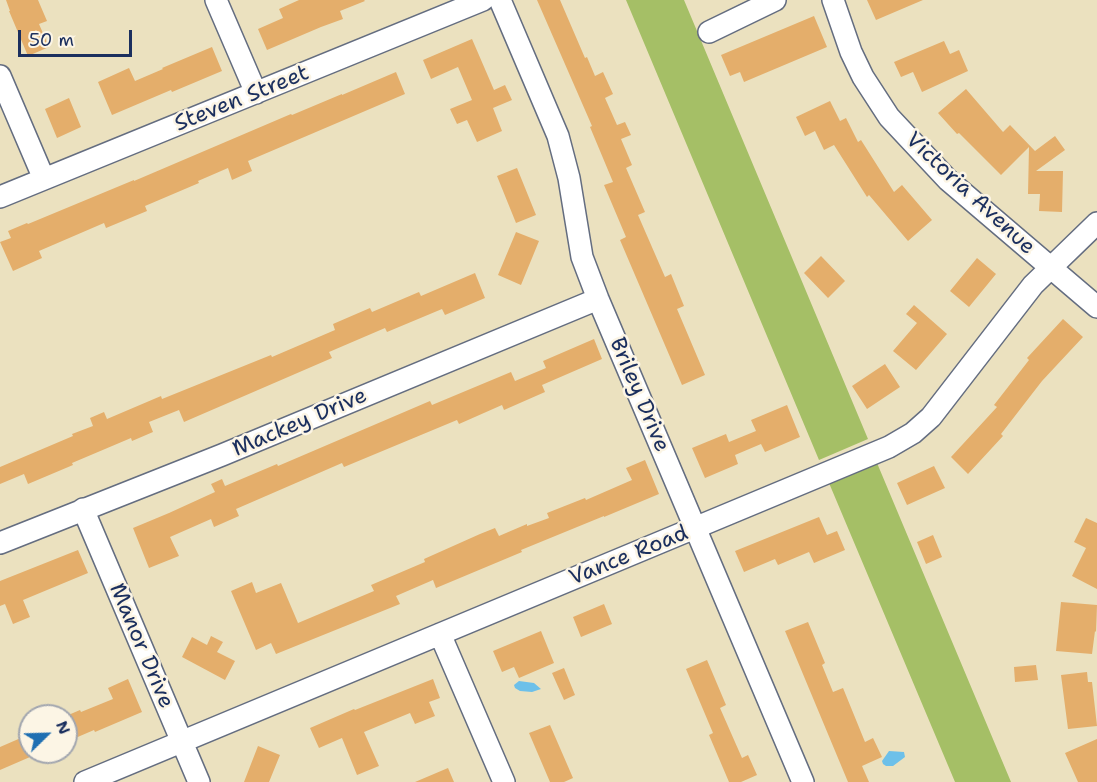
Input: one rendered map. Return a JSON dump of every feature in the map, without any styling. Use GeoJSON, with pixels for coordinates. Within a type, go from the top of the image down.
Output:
{"type":"FeatureCollection","features":[{"type":"Feature","properties":{"kind":"street"},"geometry":{"type":"LineString","coordinates":[[216,0],[256,93]]}},
{"type":"Feature","properties":{"kind":"street","name":"Steven Street"},"geometry":{"type":"LineString","coordinates":[[0,197],[483,0]]}},
{"type":"Feature","properties":{"kind":"street","name":"Briley Drive"},"geometry":{"type":"LineString","coordinates":[[500,0],[558,136],[569,178],[582,257],[598,299],[803,782]]}},
{"type":"Feature","properties":{"kind":"street"},"geometry":{"type":"LineString","coordinates":[[709,32],[774,0]]}},
{"type":"Feature","properties":{"kind":"street","name":"Victoria Avenue"},"geometry":{"type":"LineString","coordinates":[[832,0],[863,77],[889,117],[948,180],[1097,308]]}},
{"type":"Feature","properties":{"kind":"street"},"geometry":{"type":"LineString","coordinates":[[0,76],[44,179]]}},
{"type":"Feature","properties":{"kind":"street","name":"Vance Road"},"geometry":{"type":"LineString","coordinates":[[85,782],[889,447],[913,433],[931,417],[1033,285],[1097,223]]}},
{"type":"Feature","properties":{"kind":"street","name":"Mackey Drive"},"geometry":{"type":"LineString","coordinates":[[0,543],[233,451],[598,299]]}},
{"type":"Feature","properties":{"kind":"street","name":"Manor Drive"},"geometry":{"type":"LineString","coordinates":[[83,509],[199,782]]}},
{"type":"Feature","properties":{"kind":"street"},"geometry":{"type":"LineString","coordinates":[[440,634],[504,782]]}},
{"type":"Feature","properties":{"kind":"green space"},"geometry":{"type":"Polygon","coordinates":[[[626,0],[684,0],[868,439],[819,460],[626,0]]]}},
{"type":"Feature","properties":{"kind":"green space"},"geometry":{"type":"Polygon","coordinates":[[[877,463],[1011,782],[955,782],[829,483],[877,463]]]}},
{"type":"Feature","properties":{"kind":"water"},"geometry":{"type":"Polygon","coordinates":[[[519,681],[534,683],[541,689],[532,692],[520,691],[514,685],[519,681]]]}},
{"type":"Feature","properties":{"kind":"water"},"geometry":{"type":"Polygon","coordinates":[[[889,751],[904,752],[905,757],[893,766],[886,766],[882,761],[889,751]]]}},
{"type":"Feature","properties":{"kind":"building"},"geometry":{"type":"Polygon","coordinates":[[[6,0],[38,0],[47,21],[39,24],[49,47],[28,56],[6,0]]]}},
{"type":"Feature","properties":{"kind":"building"},"geometry":{"type":"Polygon","coordinates":[[[299,0],[365,1],[340,11],[343,19],[267,50],[258,29],[283,18],[279,9],[299,0]]]}},
{"type":"Feature","properties":{"kind":"building"},"geometry":{"type":"Polygon","coordinates":[[[537,0],[560,0],[595,76],[603,72],[613,94],[605,98],[617,125],[625,122],[631,135],[621,139],[632,165],[626,168],[645,212],[638,215],[665,277],[671,274],[684,306],[677,309],[705,375],[682,385],[620,240],[626,237],[604,185],[613,182],[590,127],[592,126],[537,0]]]}},
{"type":"Feature","properties":{"kind":"building"},"geometry":{"type":"Polygon","coordinates":[[[867,0],[923,0],[876,20],[867,0]]]}},
{"type":"Feature","properties":{"kind":"building"},"geometry":{"type":"Polygon","coordinates":[[[814,16],[827,47],[744,82],[740,72],[730,76],[721,55],[814,16]]]}},
{"type":"Feature","properties":{"kind":"building"},"geometry":{"type":"Polygon","coordinates":[[[472,39],[494,90],[505,85],[512,100],[493,108],[502,131],[477,142],[467,120],[457,124],[450,109],[472,100],[458,67],[431,79],[423,60],[472,39]]]}},
{"type":"Feature","properties":{"kind":"building"},"geometry":{"type":"Polygon","coordinates":[[[944,41],[950,54],[959,50],[968,71],[922,92],[913,72],[901,77],[894,62],[944,41]]]}},
{"type":"Feature","properties":{"kind":"building"},"geometry":{"type":"Polygon","coordinates":[[[212,47],[222,71],[112,115],[98,82],[129,68],[135,81],[212,47]]]}},
{"type":"Feature","properties":{"kind":"building"},"geometry":{"type":"Polygon","coordinates":[[[396,72],[405,94],[248,161],[252,171],[232,180],[228,168],[145,206],[147,211],[106,228],[104,223],[39,251],[42,258],[13,271],[0,242],[11,238],[8,231],[396,72]]]}},
{"type":"Feature","properties":{"kind":"building"},"geometry":{"type":"Polygon","coordinates":[[[966,89],[1003,132],[1010,125],[1035,151],[1055,136],[1065,150],[1036,171],[1063,171],[1062,212],[1039,211],[1040,194],[1028,194],[1029,147],[1001,175],[938,113],[966,89]]]}},
{"type":"Feature","properties":{"kind":"building"},"geometry":{"type":"Polygon","coordinates":[[[69,98],[81,127],[57,138],[45,109],[69,98]]]}},
{"type":"Feature","properties":{"kind":"building"},"geometry":{"type":"Polygon","coordinates":[[[830,101],[840,121],[846,118],[858,142],[861,140],[894,192],[902,185],[932,220],[908,241],[869,195],[867,197],[834,145],[824,150],[815,131],[805,136],[796,117],[830,101]]]}},
{"type":"Feature","properties":{"kind":"building"},"geometry":{"type":"Polygon","coordinates":[[[517,168],[536,215],[516,223],[497,176],[517,168]]]}},
{"type":"Feature","properties":{"kind":"building"},"geometry":{"type":"Polygon","coordinates":[[[516,232],[539,241],[521,285],[498,275],[516,232]]]}},
{"type":"Feature","properties":{"kind":"building"},"geometry":{"type":"Polygon","coordinates":[[[821,256],[845,281],[828,298],[804,273],[821,256]]]}},
{"type":"Feature","properties":{"kind":"building"},"geometry":{"type":"Polygon","coordinates":[[[977,258],[996,274],[969,307],[950,291],[977,258]]]}},
{"type":"Feature","properties":{"kind":"building"},"geometry":{"type":"Polygon","coordinates":[[[475,273],[485,298],[445,315],[442,309],[387,332],[385,328],[329,352],[332,358],[184,422],[179,410],[149,422],[153,432],[132,441],[131,438],[28,484],[24,474],[0,484],[0,467],[93,426],[90,418],[104,412],[107,419],[161,396],[162,399],[335,330],[333,324],[370,308],[372,312],[419,292],[421,296],[475,273]]]}},
{"type":"Feature","properties":{"kind":"building"},"geometry":{"type":"Polygon","coordinates":[[[914,305],[947,334],[916,370],[893,351],[917,323],[906,314],[914,305]]]}},
{"type":"Feature","properties":{"kind":"building"},"geometry":{"type":"Polygon","coordinates":[[[1063,319],[1083,337],[1042,381],[1001,434],[1003,436],[968,474],[951,457],[997,407],[994,405],[1029,360],[1027,358],[1063,319]]]}},
{"type":"Feature","properties":{"kind":"building"},"geometry":{"type":"Polygon","coordinates":[[[594,339],[602,359],[542,385],[545,392],[504,410],[502,405],[459,424],[457,420],[344,467],[342,463],[236,509],[239,516],[214,527],[211,519],[170,537],[179,556],[149,568],[133,528],[215,492],[211,484],[222,479],[225,486],[277,464],[278,466],[430,401],[432,405],[511,372],[515,381],[546,368],[543,361],[594,339]]]}},
{"type":"Feature","properties":{"kind":"building"},"geometry":{"type":"Polygon","coordinates":[[[885,364],[900,387],[867,409],[852,386],[885,364]]]}},
{"type":"Feature","properties":{"kind":"building"},"geometry":{"type":"Polygon","coordinates":[[[787,405],[800,437],[765,452],[761,444],[735,455],[738,464],[705,478],[692,448],[726,434],[729,442],[756,431],[751,420],[787,405]]]}},
{"type":"Feature","properties":{"kind":"building"},"geometry":{"type":"Polygon","coordinates":[[[645,460],[659,494],[521,550],[522,552],[436,588],[433,580],[396,596],[400,604],[276,654],[271,643],[256,650],[231,591],[252,582],[256,593],[281,583],[298,623],[374,591],[371,585],[425,562],[424,559],[480,534],[495,528],[499,536],[527,524],[527,526],[549,518],[547,513],[585,498],[586,500],[632,480],[626,468],[645,460]]]}},
{"type":"Feature","properties":{"kind":"building"},"geometry":{"type":"Polygon","coordinates":[[[934,466],[945,488],[907,505],[897,483],[934,466]]]}},
{"type":"Feature","properties":{"kind":"building"},"geometry":{"type":"Polygon","coordinates":[[[819,517],[827,535],[837,531],[845,550],[814,563],[809,552],[778,565],[775,559],[744,572],[735,551],[819,517]]]}},
{"type":"Feature","properties":{"kind":"building"},"geometry":{"type":"Polygon","coordinates":[[[1086,518],[1097,523],[1097,589],[1072,576],[1086,548],[1074,542],[1086,518]]]}},
{"type":"Feature","properties":{"kind":"building"},"geometry":{"type":"Polygon","coordinates":[[[933,535],[942,557],[926,564],[917,542],[933,535]]]}},
{"type":"Feature","properties":{"kind":"building"},"geometry":{"type":"Polygon","coordinates":[[[78,550],[88,573],[23,600],[30,617],[13,624],[5,604],[0,606],[0,581],[78,550]]]}},
{"type":"Feature","properties":{"kind":"building"},"geometry":{"type":"Polygon","coordinates":[[[1061,602],[1097,605],[1092,654],[1056,651],[1061,602]]]}},
{"type":"Feature","properties":{"kind":"building"},"geometry":{"type":"Polygon","coordinates":[[[604,604],[612,624],[581,637],[573,617],[604,604]]]}},
{"type":"Feature","properties":{"kind":"building"},"geometry":{"type":"Polygon","coordinates":[[[808,622],[825,663],[822,665],[833,692],[843,688],[865,742],[873,738],[882,757],[862,766],[869,782],[848,782],[785,631],[808,622]]]}},
{"type":"Feature","properties":{"kind":"building"},"geometry":{"type":"Polygon","coordinates":[[[541,631],[554,663],[519,678],[514,667],[502,672],[493,651],[541,631]]]}},
{"type":"Feature","properties":{"kind":"building"},"geometry":{"type":"Polygon","coordinates":[[[211,636],[223,642],[217,652],[235,661],[225,680],[182,657],[192,637],[207,645],[211,636]]]}},
{"type":"Feature","properties":{"kind":"building"},"geometry":{"type":"Polygon","coordinates":[[[707,660],[726,705],[720,708],[742,758],[748,755],[757,775],[741,782],[729,782],[709,735],[713,733],[686,669],[707,660]]]}},
{"type":"Feature","properties":{"kind":"building"},"geometry":{"type":"Polygon","coordinates":[[[1036,665],[1038,680],[1015,682],[1014,667],[1036,665]]]}},
{"type":"Feature","properties":{"kind":"building"},"geometry":{"type":"Polygon","coordinates":[[[564,668],[575,695],[564,700],[552,673],[564,668]]]}},
{"type":"Feature","properties":{"kind":"building"},"geometry":{"type":"Polygon","coordinates":[[[1087,672],[1088,682],[1092,682],[1097,726],[1068,729],[1061,675],[1087,672]]]}},
{"type":"Feature","properties":{"kind":"building"},"geometry":{"type":"Polygon","coordinates":[[[128,679],[142,712],[78,737],[78,711],[81,712],[113,699],[108,688],[128,679]]]}},
{"type":"Feature","properties":{"kind":"building"},"geometry":{"type":"Polygon","coordinates":[[[433,679],[440,698],[429,702],[435,716],[415,724],[410,713],[364,732],[379,766],[357,775],[342,738],[319,748],[310,728],[433,679]]]}},
{"type":"Feature","properties":{"kind":"building"},"geometry":{"type":"Polygon","coordinates":[[[550,725],[573,778],[564,782],[550,782],[529,733],[550,725]]]}},
{"type":"Feature","properties":{"kind":"building"},"geometry":{"type":"Polygon","coordinates":[[[18,739],[18,762],[0,770],[0,747],[18,739]]]}},
{"type":"Feature","properties":{"kind":"building"},"geometry":{"type":"Polygon","coordinates":[[[1097,739],[1097,782],[1078,782],[1065,753],[1097,739]]]}},
{"type":"Feature","properties":{"kind":"building"},"geometry":{"type":"Polygon","coordinates":[[[258,746],[280,755],[269,782],[244,782],[258,746]]]}},
{"type":"Feature","properties":{"kind":"building"},"geometry":{"type":"Polygon","coordinates":[[[448,768],[454,782],[415,782],[448,768]]]}}]}
